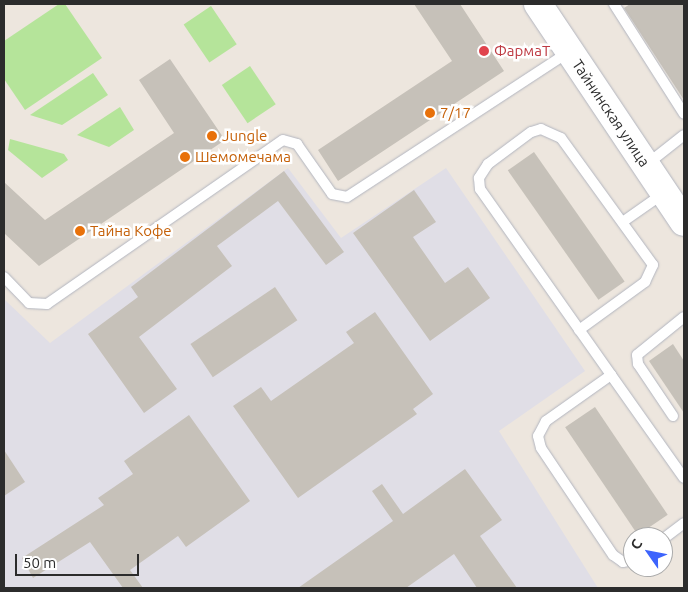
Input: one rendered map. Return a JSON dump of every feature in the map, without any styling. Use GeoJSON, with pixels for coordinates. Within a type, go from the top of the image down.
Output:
{"type":"FeatureCollection","features":[{"type":"Feature","properties":{"kind":"main road","name":"Тайнинская улица"},"geometry":{"type":"LineString","coordinates":[[538,4],[684,222]]}},
{"type":"Feature","properties":{"kind":"lane"},"geometry":{"type":"LineString","coordinates":[[614,4],[684,114]]}},
{"type":"Feature","properties":{"kind":"lane"},"geometry":{"type":"LineString","coordinates":[[4,277],[29,302],[47,304],[283,140],[297,144],[332,194],[348,196],[570,50]]}},
{"type":"Feature","properties":{"kind":"lane"},"geometry":{"type":"LineString","coordinates":[[579,330],[652,273],[648,254],[624,221],[552,132],[531,132],[482,171],[480,189],[579,330],[684,478]]}},
{"type":"Feature","properties":{"kind":"lane"},"geometry":{"type":"LineString","coordinates":[[646,165],[684,135]]}},
{"type":"Feature","properties":{"kind":"lane"},"geometry":{"type":"LineString","coordinates":[[624,221],[664,192]]}},
{"type":"Feature","properties":{"kind":"lane"},"geometry":{"type":"LineString","coordinates":[[673,416],[638,364],[637,355],[684,317]]}},
{"type":"Feature","properties":{"kind":"lane"},"geometry":{"type":"LineString","coordinates":[[611,375],[546,421],[538,436],[541,448],[614,555],[623,562]]}},
{"type":"Feature","properties":{"kind":"lane"},"geometry":{"type":"LineString","coordinates":[[673,531],[684,523]]}},
{"type":"Feature","properties":{"kind":"shaded area"},"geometry":{"type":"Polygon","coordinates":[[[288,168],[341,238],[446,168],[585,371],[499,431],[598,588],[4,588],[4,299],[50,343],[288,168]]]}},
{"type":"Feature","properties":{"kind":"green space"},"geometry":{"type":"Polygon","coordinates":[[[59,4],[65,4],[102,58],[25,110],[4,79],[4,41],[59,4]]]}},
{"type":"Feature","properties":{"kind":"green space"},"geometry":{"type":"Polygon","coordinates":[[[211,6],[237,44],[209,63],[184,24],[211,6]]]}},
{"type":"Feature","properties":{"kind":"green space"},"geometry":{"type":"Polygon","coordinates":[[[250,66],[276,104],[248,123],[222,85],[250,66]]]}},
{"type":"Feature","properties":{"kind":"green space"},"geometry":{"type":"Polygon","coordinates":[[[93,73],[108,95],[62,125],[30,115],[93,73]]]}},
{"type":"Feature","properties":{"kind":"green space"},"geometry":{"type":"Polygon","coordinates":[[[120,107],[134,130],[109,147],[77,135],[120,107]]]}},
{"type":"Feature","properties":{"kind":"green space"},"geometry":{"type":"Polygon","coordinates":[[[10,139],[64,154],[68,160],[42,178],[8,150],[10,139]]]}},
{"type":"Feature","properties":{"kind":"building"},"geometry":{"type":"Polygon","coordinates":[[[414,4],[460,4],[504,71],[338,181],[318,150],[452,61],[414,4]]]}},
{"type":"Feature","properties":{"kind":"building"},"geometry":{"type":"Polygon","coordinates":[[[630,4],[684,4],[684,100],[624,8],[630,4]]]}},
{"type":"Feature","properties":{"kind":"building"},"geometry":{"type":"Polygon","coordinates":[[[170,59],[225,140],[39,266],[4,233],[4,182],[45,220],[174,133],[139,80],[170,59]]]}},
{"type":"Feature","properties":{"kind":"building"},"geometry":{"type":"Polygon","coordinates":[[[534,152],[625,281],[598,300],[508,170],[534,152]]]}},
{"type":"Feature","properties":{"kind":"building"},"geometry":{"type":"Polygon","coordinates":[[[284,171],[344,252],[326,265],[278,201],[217,246],[232,266],[139,337],[177,389],[144,413],[88,334],[138,297],[131,287],[284,171]]]}},
{"type":"Feature","properties":{"kind":"building"},"geometry":{"type":"Polygon","coordinates":[[[414,190],[436,222],[413,237],[445,283],[468,267],[490,298],[430,341],[353,233],[414,190]]]}},
{"type":"Feature","properties":{"kind":"building"},"geometry":{"type":"Polygon","coordinates":[[[275,287],[297,320],[213,377],[190,344],[275,287]]]}},
{"type":"Feature","properties":{"kind":"building"},"geometry":{"type":"Polygon","coordinates":[[[375,312],[433,394],[413,409],[417,414],[298,498],[233,406],[261,387],[271,401],[354,343],[346,332],[375,312]]]}},
{"type":"Feature","properties":{"kind":"building"},"geometry":{"type":"Polygon","coordinates":[[[673,344],[684,361],[684,413],[649,361],[673,344]]]}},
{"type":"Feature","properties":{"kind":"building"},"geometry":{"type":"Polygon","coordinates":[[[595,407],[668,515],[650,527],[633,527],[565,427],[595,407]]]}},
{"type":"Feature","properties":{"kind":"building"},"geometry":{"type":"Polygon","coordinates":[[[189,415],[250,501],[186,547],[178,536],[130,570],[143,588],[123,588],[90,542],[33,578],[22,558],[104,505],[98,498],[133,474],[124,461],[189,415]]]}},
{"type":"Feature","properties":{"kind":"building"},"geometry":{"type":"Polygon","coordinates":[[[4,450],[25,482],[4,496],[4,450]]]}},
{"type":"Feature","properties":{"kind":"building"},"geometry":{"type":"Polygon","coordinates":[[[465,469],[502,520],[480,536],[517,588],[477,588],[454,554],[406,588],[298,588],[393,521],[372,491],[382,484],[403,514],[465,469]]]}},
{"type":"Feature","properties":{"kind":"place","name":"ФармаТ"},"geometry":{"type":"Point","coordinates":[484,51]}},
{"type":"Feature","properties":{"kind":"place","name":"7/17"},"geometry":{"type":"Point","coordinates":[430,113]}},
{"type":"Feature","properties":{"kind":"place","name":"Jungle"},"geometry":{"type":"Point","coordinates":[212,136]}},
{"type":"Feature","properties":{"kind":"place","name":"Шемомечама"},"geometry":{"type":"Point","coordinates":[185,157]}},
{"type":"Feature","properties":{"kind":"place","name":"Тайна Кофе"},"geometry":{"type":"Point","coordinates":[80,231]}}]}
